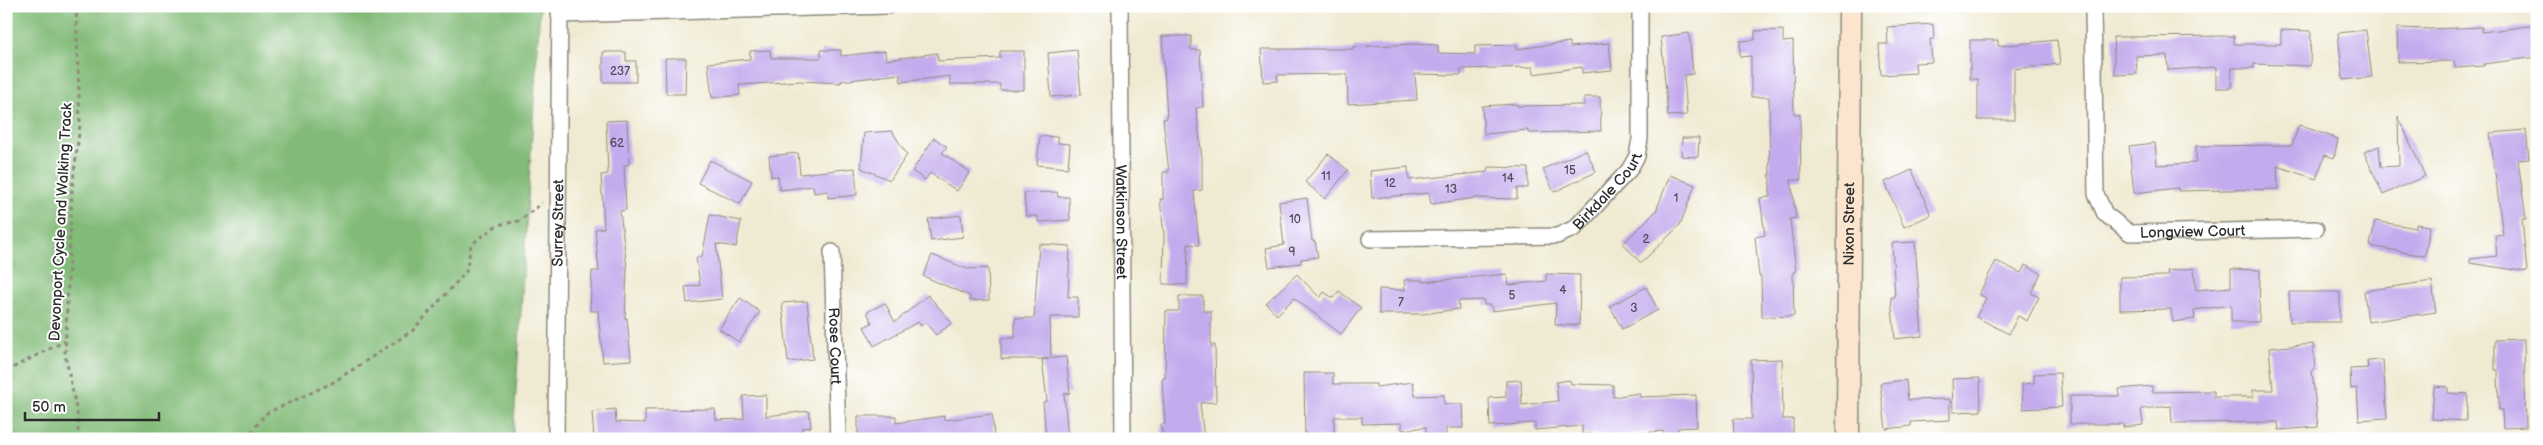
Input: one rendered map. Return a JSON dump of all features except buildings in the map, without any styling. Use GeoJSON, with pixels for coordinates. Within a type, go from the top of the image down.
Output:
{"type":"FeatureCollection","features":[{"type":"Feature","properties":{"kind":"street"},"geometry":{"type":"LineString","coordinates":[[559,11],[888,6]]}},
{"type":"Feature","properties":{"kind":"street","name":"Watkinson Street"},"geometry":{"type":"LineString","coordinates":[[1120,6],[1123,439]]}},
{"type":"Feature","properties":{"kind":"street","name":"Birkdale Court"},"geometry":{"type":"LineString","coordinates":[[1370,239],[1557,236],[1575,228],[1629,170],[1637,156],[1640,139],[1640,6]]}},
{"type":"Feature","properties":{"kind":"street","name":"Longview Court"},"geometry":{"type":"LineString","coordinates":[[2093,6],[2096,194],[2105,214],[2130,233],[2316,229]]}},
{"type":"Feature","properties":{"kind":"street","name":"Nixon Street"},"geometry":{"type":"LineString","coordinates":[[1848,439],[1849,7]]}},
{"type":"Feature","properties":{"kind":"street","name":"Surrey Street"},"geometry":{"type":"LineString","coordinates":[[556,439],[560,178],[559,11]]}},
{"type":"Feature","properties":{"kind":"street","name":"Rose Court"},"geometry":{"type":"LineString","coordinates":[[832,252],[838,439]]}},
{"type":"Feature","properties":{"kind":"path","name":"Devonport Cycle and Walking Track"},"geometry":{"type":"LineString","coordinates":[[76,6],[80,125],[72,189],[65,354],[78,418],[78,439]]}},
{"type":"Feature","properties":{"kind":"path"},"geometry":{"type":"LineString","coordinates":[[246,439],[265,414],[332,383],[412,331],[466,272],[470,245],[497,225],[519,221],[545,200],[560,178]]}},
{"type":"Feature","properties":{"kind":"path"},"geometry":{"type":"LineString","coordinates":[[6,371],[66,341]]}},
{"type":"Feature","properties":{"kind":"green space"},"geometry":{"type":"Polygon","coordinates":[[[6,6],[540,6],[513,439],[6,439],[6,6]]]}}]}
